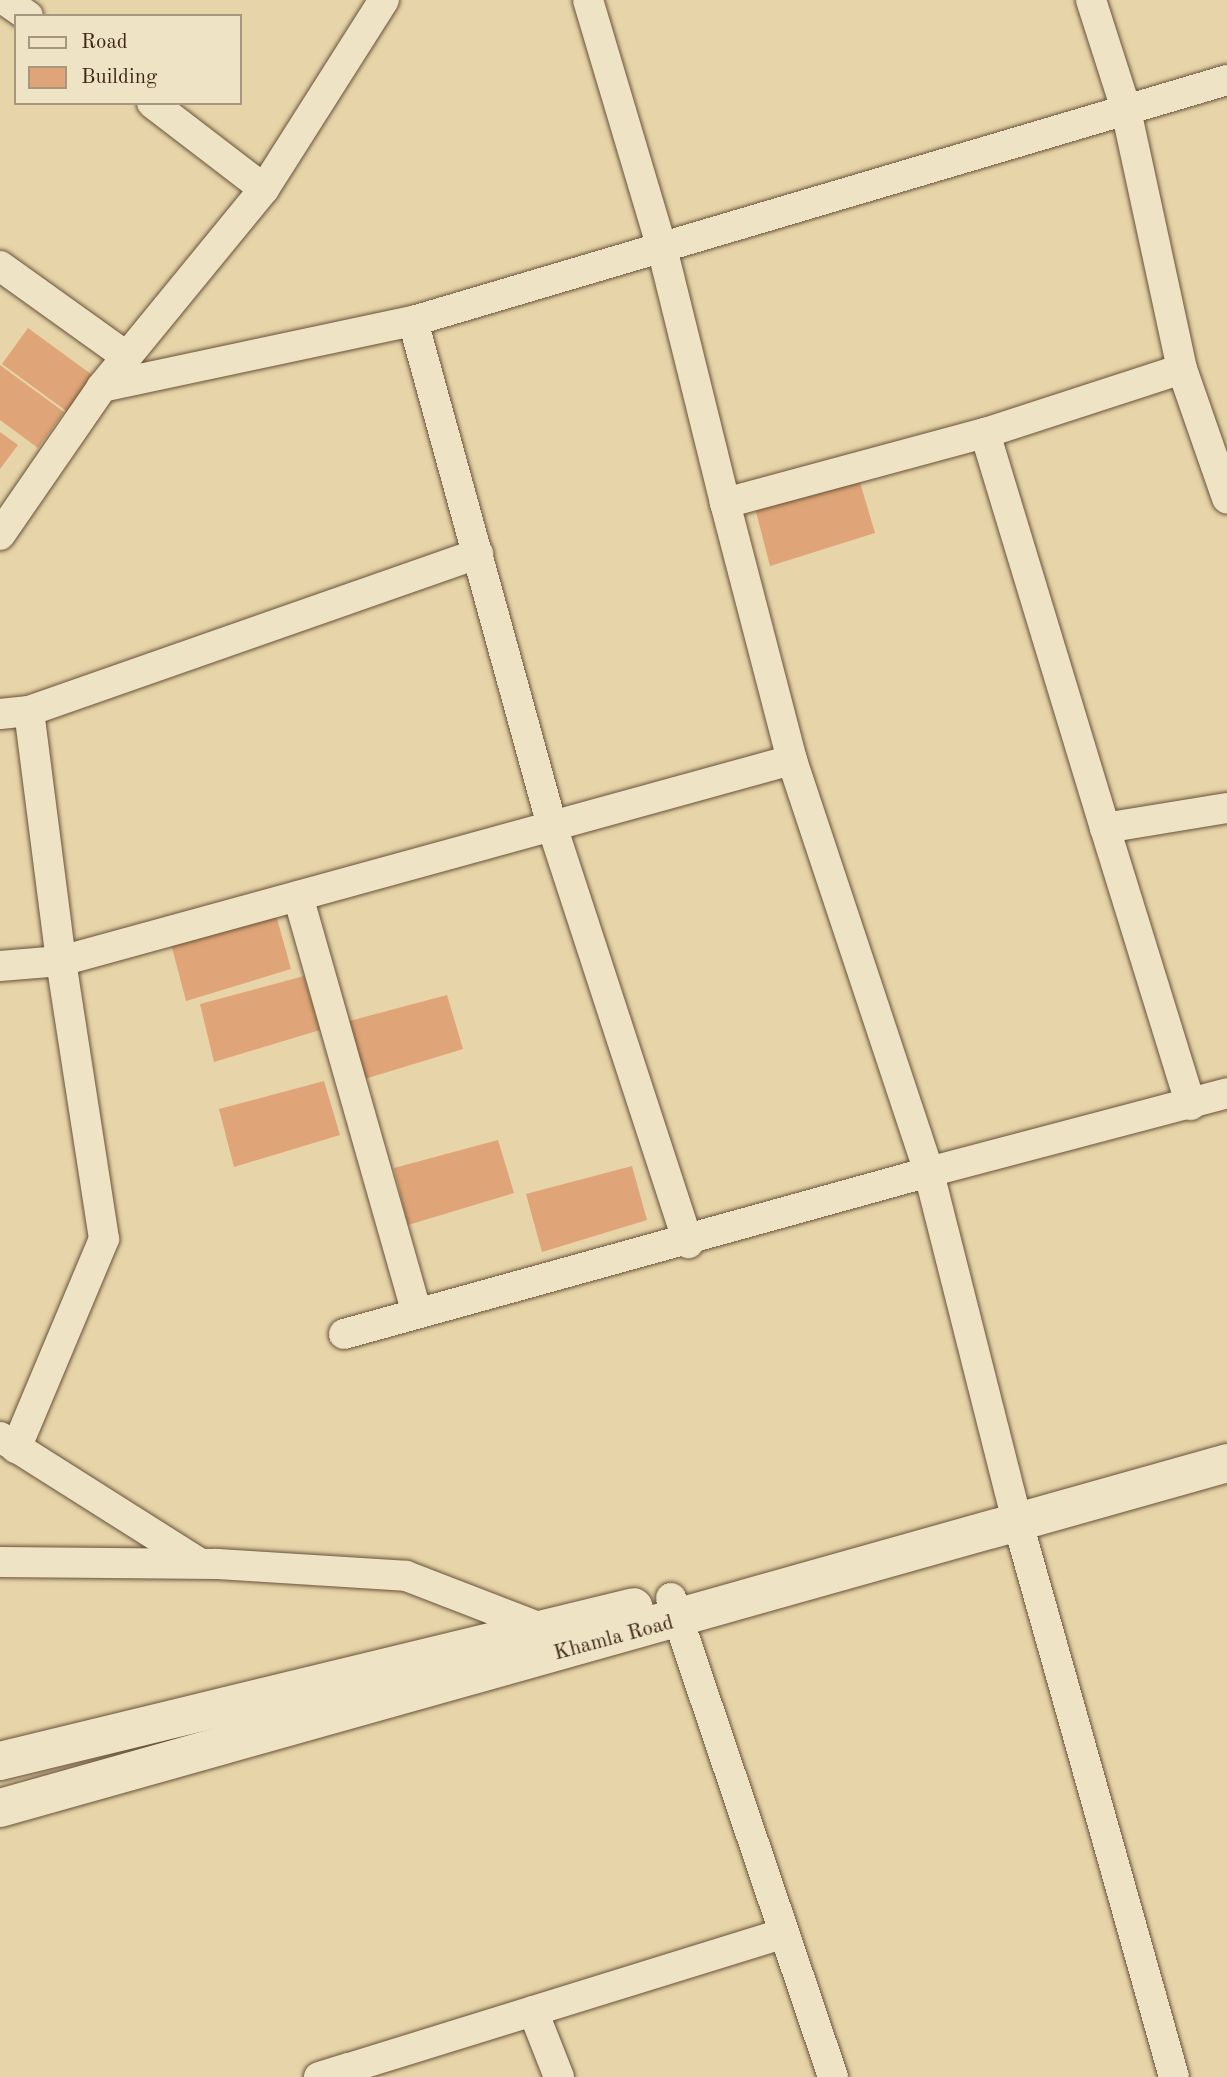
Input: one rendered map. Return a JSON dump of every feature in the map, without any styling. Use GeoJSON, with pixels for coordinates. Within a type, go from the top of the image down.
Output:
{"type":"FeatureCollection","features":[{"type":"Feature","properties":{"kind":"street"},"geometry":{"type":"LineString","coordinates":[[0,6],[4,0],[25,14]]}},
{"type":"Feature","properties":{"kind":"street"},"geometry":{"type":"LineString","coordinates":[[0,535],[102,387],[264,189],[384,0]]}},
{"type":"Feature","properties":{"kind":"street"},"geometry":{"type":"LineString","coordinates":[[589,0],[663,252],[724,503],[792,760],[929,1172],[1016,1517],[1174,2077]]}},
{"type":"Feature","properties":{"kind":"street"},"geometry":{"type":"LineString","coordinates":[[1091,0],[1125,106],[1182,369],[1227,498]]}},
{"type":"Feature","properties":{"kind":"street"},"geometry":{"type":"LineString","coordinates":[[102,387],[414,321],[663,252],[1125,106],[1227,80]]}},
{"type":"Feature","properties":{"kind":"street"},"geometry":{"type":"LineString","coordinates":[[155,105],[264,189]]}},
{"type":"Feature","properties":{"kind":"street"},"geometry":{"type":"LineString","coordinates":[[0,266],[127,357]]}},
{"type":"Feature","properties":{"kind":"street"},"geometry":{"type":"LineString","coordinates":[[414,321],[552,826],[688,1243]]}},
{"type":"Feature","properties":{"kind":"street"},"geometry":{"type":"LineString","coordinates":[[724,503],[985,433],[1182,369]]}},
{"type":"Feature","properties":{"kind":"street"},"geometry":{"type":"LineString","coordinates":[[985,433],[1191,1105]]}},
{"type":"Feature","properties":{"kind":"street"},"geometry":{"type":"LineString","coordinates":[[199,1563],[8,1443],[104,1239],[61,961],[14,712],[478,554]]}},
{"type":"Feature","properties":{"kind":"street"},"geometry":{"type":"LineString","coordinates":[[0,966],[61,961],[792,760]]}},
{"type":"Feature","properties":{"kind":"street"},"geometry":{"type":"LineString","coordinates":[[1105,828],[1227,808]]}},
{"type":"Feature","properties":{"kind":"street"},"geometry":{"type":"LineString","coordinates":[[298,895],[416,1310]]}},
{"type":"Feature","properties":{"kind":"street"},"geometry":{"type":"LineString","coordinates":[[344,1334],[416,1310],[688,1243],[929,1172],[1191,1105],[1227,1093]]}},
{"type":"Feature","properties":{"kind":"street","name":"Khamla Road"},"geometry":{"type":"LineString","coordinates":[[1016,1517],[1227,1441]]}},
{"type":"Feature","properties":{"kind":"street","name":"Khamla Road"},"geometry":{"type":"LineString","coordinates":[[0,1808],[675,1610],[1016,1517],[1227,1463]]}},
{"type":"Feature","properties":{"kind":"street"},"geometry":{"type":"LineString","coordinates":[[0,1562],[199,1563],[406,1576],[543,1629]]}},
{"type":"Feature","properties":{"kind":"street"},"geometry":{"type":"LineString","coordinates":[[675,1610],[833,2077]]}},
{"type":"Feature","properties":{"kind":"street","name":"Khamla Road"},"geometry":{"type":"LineString","coordinates":[[0,1761],[543,1629],[675,1610]]}},
{"type":"Feature","properties":{"kind":"street"},"geometry":{"type":"LineString","coordinates":[[319,2077],[350,2073],[533,2011],[785,1933]]}},
{"type":"Feature","properties":{"kind":"street"},"geometry":{"type":"LineString","coordinates":[[533,2011],[559,2077]]}},
{"type":"Feature","properties":{"kind":"building"},"geometry":{"type":"Polygon","coordinates":[[[28,328],[95,377],[69,413],[2,364],[28,328]]]}},
{"type":"Feature","properties":{"kind":"building"},"geometry":{"type":"Polygon","coordinates":[[[0,365],[64,412],[38,448],[0,420],[0,365]]]}},
{"type":"Feature","properties":{"kind":"building"},"geometry":{"type":"Polygon","coordinates":[[[0,432],[18,445],[0,469],[0,432]]]}},
{"type":"Feature","properties":{"kind":"building"},"geometry":{"type":"Polygon","coordinates":[[[859,479],[875,533],[770,566],[755,508],[859,479]]]}},
{"type":"Feature","properties":{"kind":"building"},"geometry":{"type":"Polygon","coordinates":[[[276,915],[291,969],[186,1001],[171,944],[276,915]]]}},
{"type":"Feature","properties":{"kind":"building"},"geometry":{"type":"Polygon","coordinates":[[[304,976],[320,1030],[214,1062],[200,1004],[304,976]]]}},
{"type":"Feature","properties":{"kind":"building"},"geometry":{"type":"Polygon","coordinates":[[[447,995],[463,1049],[358,1081],[342,1023],[447,995]]]}},
{"type":"Feature","properties":{"kind":"building"},"geometry":{"type":"Polygon","coordinates":[[[324,1081],[340,1135],[234,1167],[219,1109],[324,1081]]]}},
{"type":"Feature","properties":{"kind":"building"},"geometry":{"type":"Polygon","coordinates":[[[498,1140],[514,1193],[408,1225],[394,1168],[498,1140]]]}},
{"type":"Feature","properties":{"kind":"building"},"geometry":{"type":"Polygon","coordinates":[[[632,1166],[647,1220],[542,1252],[526,1194],[632,1166]]]}}]}
